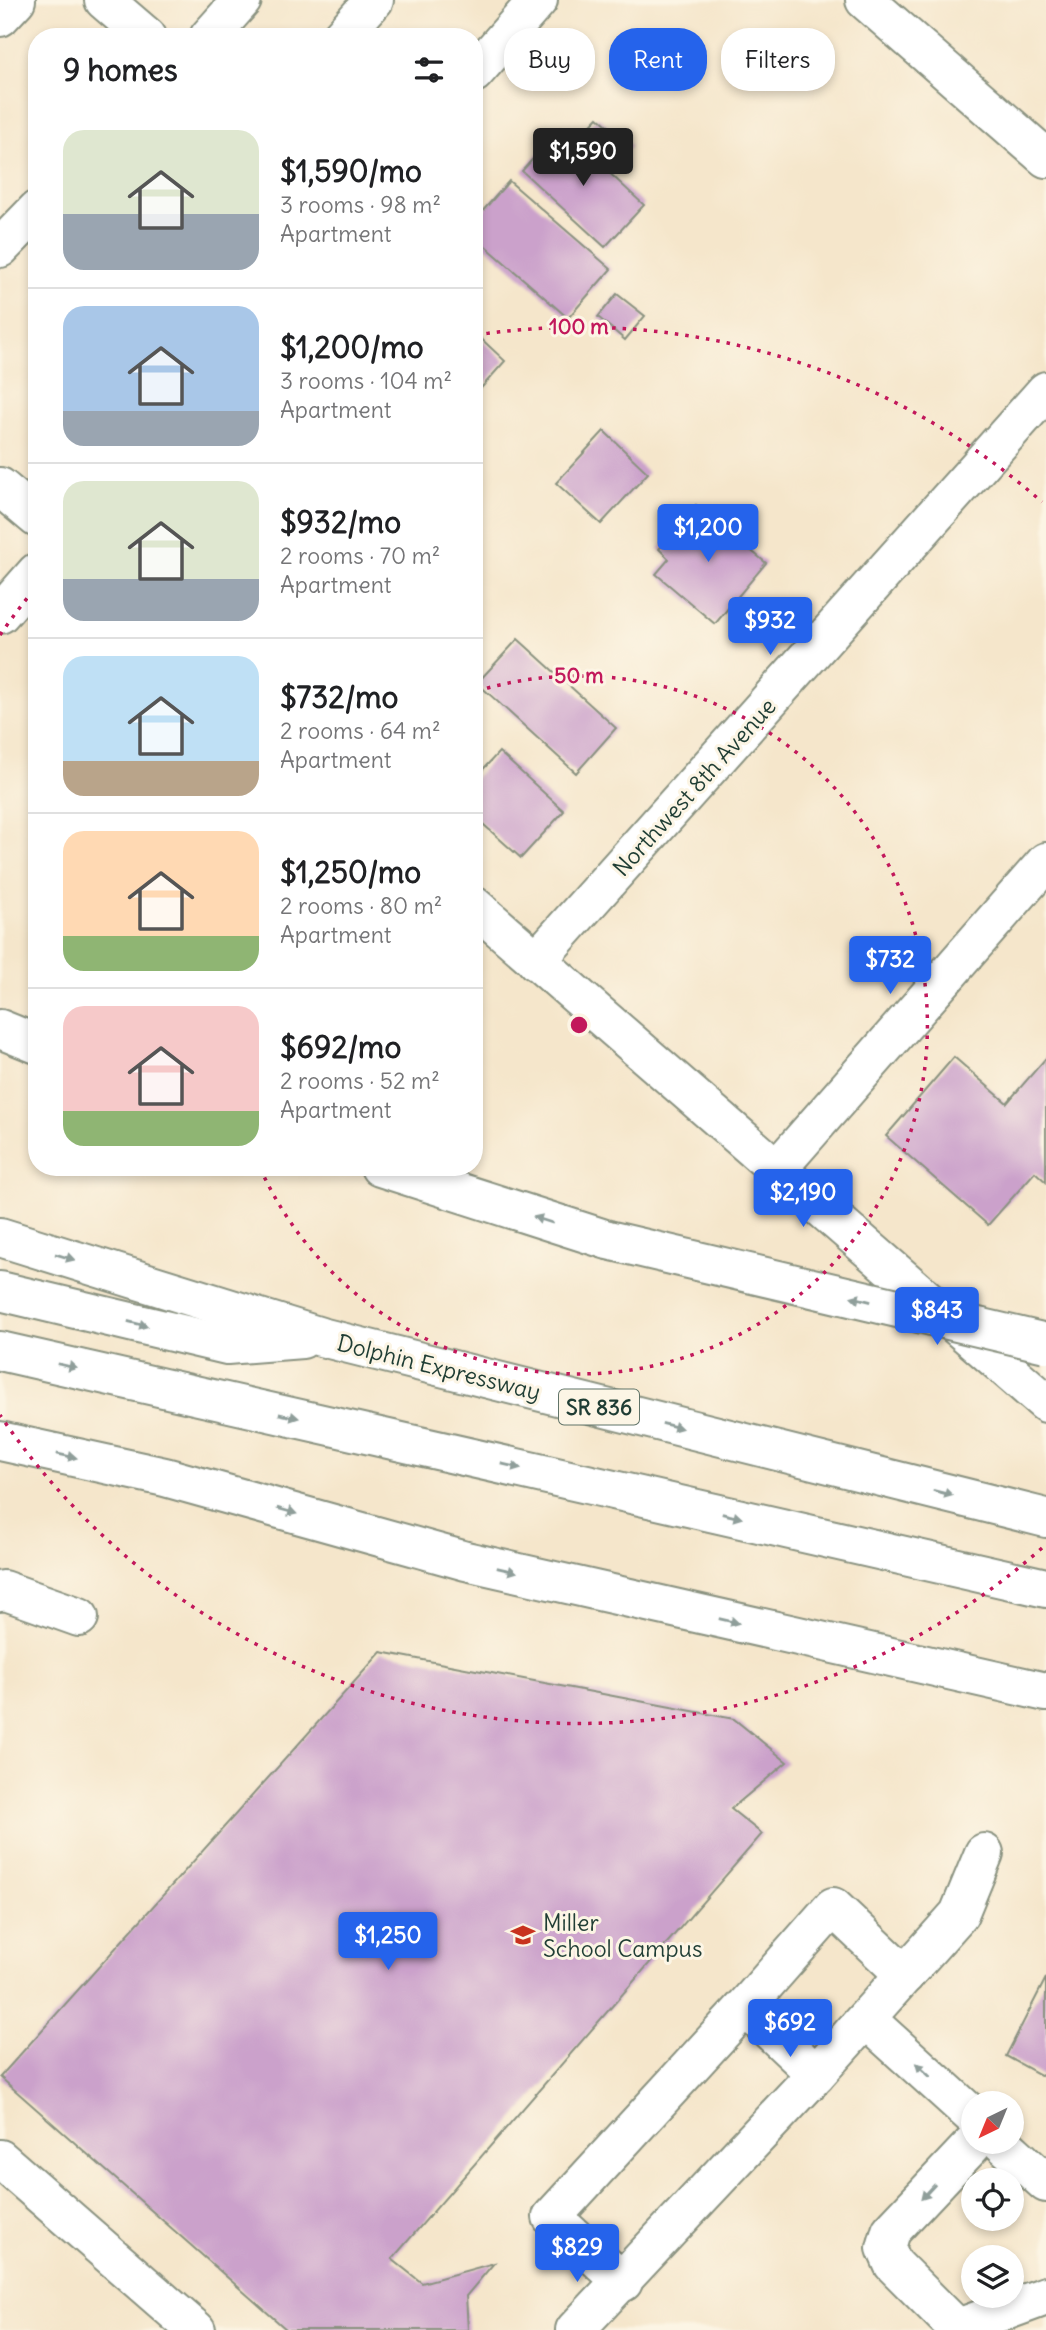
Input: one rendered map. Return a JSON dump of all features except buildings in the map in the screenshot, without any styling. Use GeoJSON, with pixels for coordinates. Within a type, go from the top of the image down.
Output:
{"type":"FeatureCollection","features":[{"type":"Feature","properties":{"kind":"main road"},"geometry":{"type":"LineString","coordinates":[[0,17],[16,0]]}},
{"type":"Feature","properties":{"kind":"main road"},"geometry":{"type":"LineString","coordinates":[[104,0],[137,28]]}},
{"type":"Feature","properties":{"kind":"main road"},"geometry":{"type":"LineString","coordinates":[[217,28],[242,0]]}},
{"type":"Feature","properties":{"kind":"main road"},"geometry":{"type":"LineString","coordinates":[[349,28],[374,0]]}},
{"type":"Feature","properties":{"kind":"main road"},"geometry":{"type":"LineString","coordinates":[[483,63],[538,0]]}},
{"type":"Feature","properties":{"kind":"main road"},"geometry":{"type":"LineString","coordinates":[[865,0],[1046,158]]}},
{"type":"Feature","properties":{"kind":"main road"},"geometry":{"type":"LineString","coordinates":[[0,248],[28,222]]}},
{"type":"Feature","properties":{"kind":"main road","name":"Northwest 8th Avenue"},"geometry":{"type":"LineString","coordinates":[[536,961],[1043,400]]}},
{"type":"Feature","properties":{"kind":"main road"},"geometry":{"type":"LineString","coordinates":[[0,487],[28,510]]}},
{"type":"Feature","properties":{"kind":"main road"},"geometry":{"type":"LineString","coordinates":[[0,614],[28,582]]}},
{"type":"Feature","properties":{"kind":"main road"},"geometry":{"type":"LineString","coordinates":[[778,1168],[1046,862]]}},
{"type":"Feature","properties":{"kind":"main road"},"geometry":{"type":"LineString","coordinates":[[483,914],[1046,1403]]}},
{"type":"Feature","properties":{"kind":"main road"},"geometry":{"type":"LineString","coordinates":[[0,1029],[28,1040]]}},
{"type":"Feature","properties":{"kind":"main road"},"geometry":{"type":"LineString","coordinates":[[408,1176],[608,1240],[1046,1343]]}},
{"type":"Feature","properties":{"kind":"main road","name":"Dolphin Expressway"},"geometry":{"type":"LineString","coordinates":[[0,1237],[321,1337],[877,1478],[1046,1518]]}},
{"type":"Feature","properties":{"kind":"main road"},"geometry":{"type":"LineString","coordinates":[[0,1291],[227,1345],[321,1337]]}},
{"type":"Feature","properties":{"kind":"main road"},"geometry":{"type":"LineString","coordinates":[[0,1351],[1046,1588]]}},
{"type":"Feature","properties":{"kind":"main road"},"geometry":{"type":"LineString","coordinates":[[0,1441],[164,1477],[466,1561],[1046,1692]]}},
{"type":"Feature","properties":{"kind":"main road"},"geometry":{"type":"LineString","coordinates":[[1,1591],[79,1618]]}},
{"type":"Feature","properties":{"kind":"main road"},"geometry":{"type":"LineString","coordinates":[[575,2330],[816,2074],[960,1914],[984,1853]]}},
{"type":"Feature","properties":{"kind":"main road"},"geometry":{"type":"LineString","coordinates":[[623,2282],[552,2217],[833,1907],[905,1975]]}},
{"type":"Feature","properties":{"kind":"main road"},"geometry":{"type":"LineString","coordinates":[[745,2007],[816,2074]]}},
{"type":"Feature","properties":{"kind":"main road"},"geometry":{"type":"LineString","coordinates":[[866,2019],[961,2105]]}},
{"type":"Feature","properties":{"kind":"main road"},"geometry":{"type":"LineString","coordinates":[[964,2154],[891,2231],[886,2249],[892,2264],[958,2329],[1046,2296]]}},
{"type":"Feature","properties":{"kind":"main road"},"geometry":{"type":"LineString","coordinates":[[1014,2154],[1046,2183]]}},
{"type":"Feature","properties":{"kind":"main road"},"geometry":{"type":"LineString","coordinates":[[0,2159],[196,2330]]}},
{"type":"Feature","properties":{"kind":"main road"},"geometry":{"type":"LineString","coordinates":[[614,2330],[623,2282]]}},
{"type":"Feature","properties":{"kind":"place","name":"Miller School Campus"},"geometry":{"type":"Point","coordinates":[523,1935]}}]}
